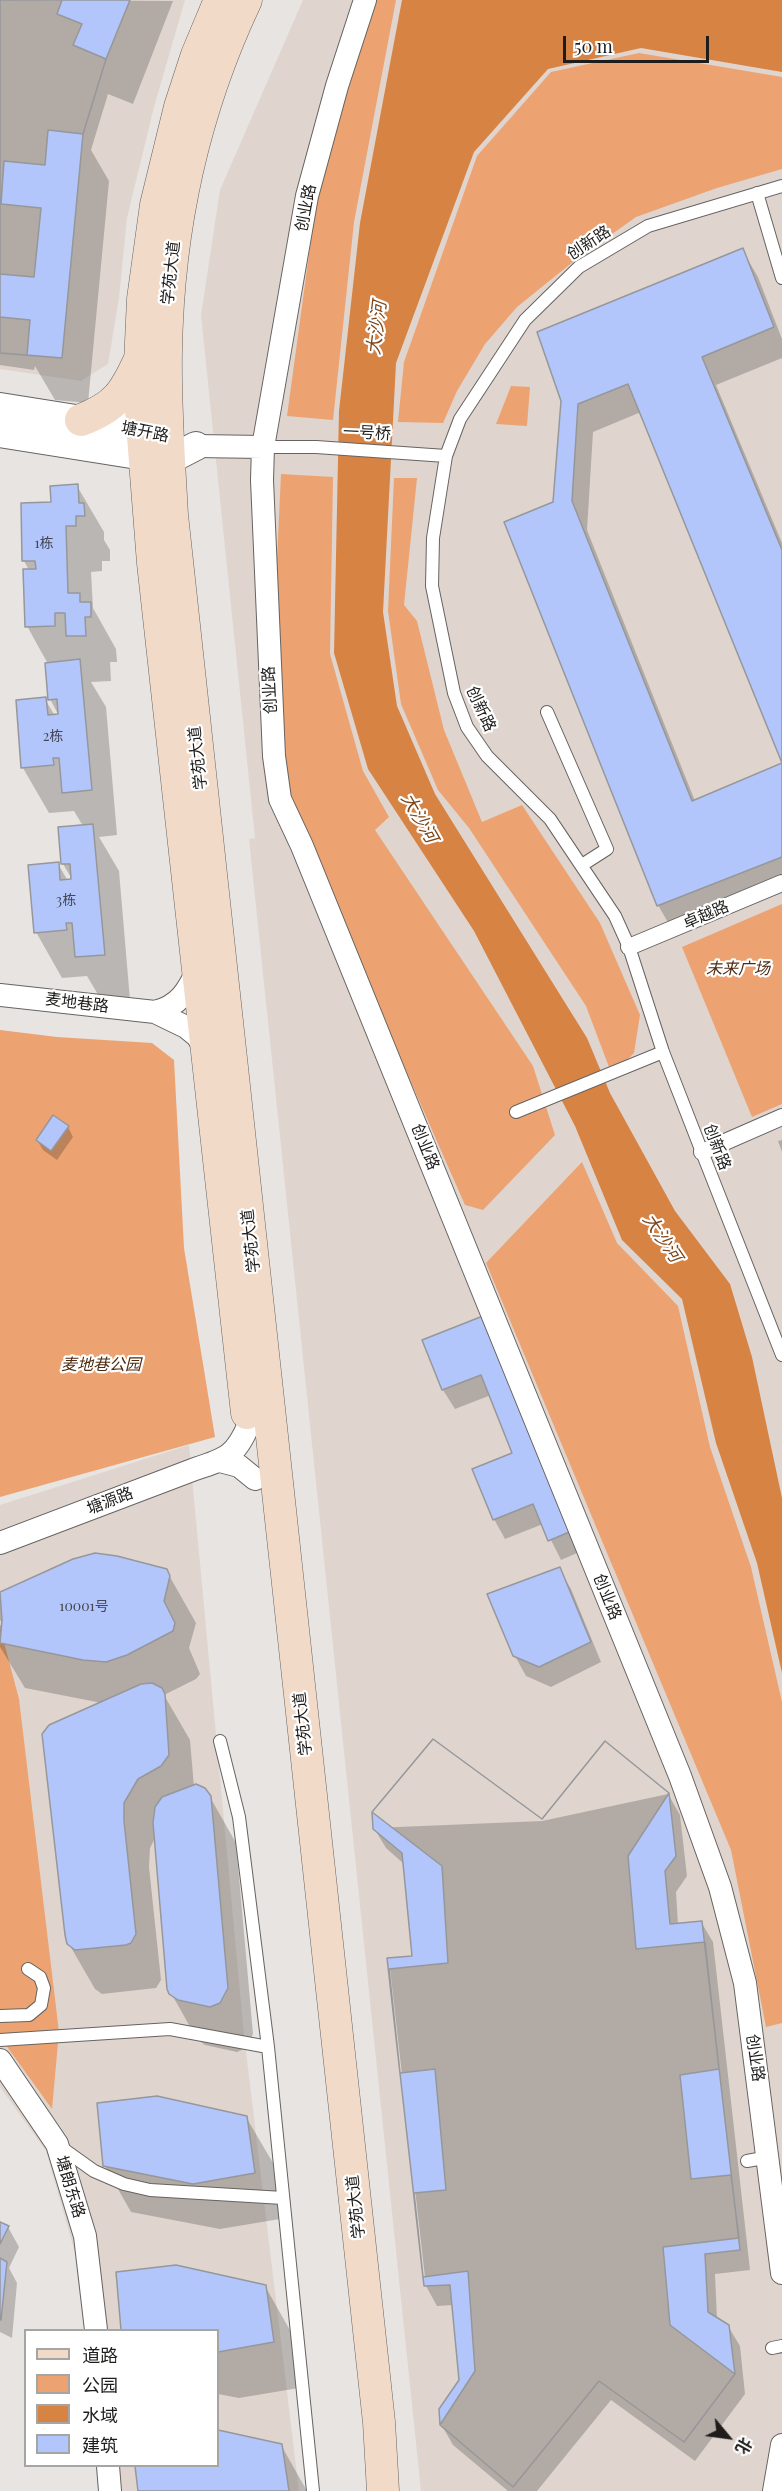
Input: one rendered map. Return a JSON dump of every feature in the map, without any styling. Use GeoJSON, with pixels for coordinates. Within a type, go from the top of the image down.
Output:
{"type":"FeatureCollection","features":[{"type":"Feature","properties":{"kind":"main road","name":"学苑大道"},"geometry":{"type":"LineString","coordinates":[[220,0],[197,55],[167,155],[148,250],[139,360],[164,445],[380,2422],[383,2491]]}},
{"type":"Feature","properties":{"kind":"main road","name":"学苑大道"},"geometry":{"type":"LineString","coordinates":[[246,0],[223,51],[206,98],[182,190],[173,247],[167,317],[164,445],[153,563],[358,2411],[363,2491]]}},
{"type":"Feature","properties":{"kind":"main road"},"geometry":{"type":"LineString","coordinates":[[81,420],[103,412],[119,397],[139,360]]}},
{"type":"Feature","properties":{"kind":"street","name":"创业路"},"geometry":{"type":"LineString","coordinates":[[365,0],[337,86],[307,196],[263,447],[262,480],[270,678],[274,756],[280,799],[302,846],[532,1410],[680,1776],[720,1887],[745,1983],[758,2159],[782,2273]]}},
{"type":"Feature","properties":{"kind":"street","name":"塘开路"},"geometry":{"type":"LineString","coordinates":[[0,407],[81,420],[164,445]]}},
{"type":"Feature","properties":{"kind":"street","name":"塘开路"},"geometry":{"type":"LineString","coordinates":[[0,433],[164,445]]}},
{"type":"Feature","properties":{"kind":"street"},"geometry":{"type":"LineString","coordinates":[[164,445],[263,447]]}},
{"type":"Feature","properties":{"kind":"street","name":"卓越路"},"geometry":{"type":"LineString","coordinates":[[629,947],[782,883]]}},
{"type":"Feature","properties":{"kind":"street"},"geometry":{"type":"LineString","coordinates":[[155,1012],[168,1009],[180,1000],[190,987],[198,969]]}},
{"type":"Feature","properties":{"kind":"street","name":"麦地巷路"},"geometry":{"type":"LineString","coordinates":[[0,995],[155,1012],[186,1027],[197,1036],[207,1052]]}},
{"type":"Feature","properties":{"kind":"street"},"geometry":{"type":"LineString","coordinates":[[702,1152],[782,1118]]}},
{"type":"Feature","properties":{"kind":"street","name":"塘源路"},"geometry":{"type":"LineString","coordinates":[[0,1543],[195,1468],[220,1461],[237,1448],[249,1424]]}},
{"type":"Feature","properties":{"kind":"street"},"geometry":{"type":"LineString","coordinates":[[220,1461],[239,1466],[255,1479]]}},
{"type":"Feature","properties":{"kind":"street","name":"塘朗东路"},"geometry":{"type":"LineString","coordinates":[[0,2061],[57,2144],[85,2236],[96,2329]]}},
{"type":"Feature","properties":{"kind":"street"},"geometry":{"type":"LineString","coordinates":[[775,2489],[782,2445]]}},
{"type":"Feature","properties":{"kind":"street"},"geometry":{"type":"LineString","coordinates":[[108,2467],[110,2491]]}},
{"type":"Feature","properties":{"kind":"lane","name":"创新路"},"geometry":{"type":"LineString","coordinates":[[782,186],[648,226],[579,267],[525,320],[506,345],[460,419],[446,456],[433,538],[432,585],[454,693],[467,727],[487,756],[550,819],[615,916],[629,947],[663,1052],[782,1354]]}},
{"type":"Feature","properties":{"kind":"lane"},"geometry":{"type":"LineString","coordinates":[[757,193],[782,278]]}},
{"type":"Feature","properties":{"kind":"lane","name":"一号桥"},"geometry":{"type":"LineString","coordinates":[[263,447],[303,447],[446,456]]}},
{"type":"Feature","properties":{"kind":"lane"},"geometry":{"type":"LineString","coordinates":[[548,712],[607,849],[582,865]]}},
{"type":"Feature","properties":{"kind":"lane"},"geometry":{"type":"LineString","coordinates":[[516,1112],[663,1052]]}},
{"type":"Feature","properties":{"kind":"lane"},"geometry":{"type":"LineString","coordinates":[[220,1741],[239,1817],[268,2047],[313,2491]]}},
{"type":"Feature","properties":{"kind":"lane"},"geometry":{"type":"LineString","coordinates":[[0,2016],[29,2015],[41,2005],[44,1988],[40,1977],[28,1969]]}},
{"type":"Feature","properties":{"kind":"lane"},"geometry":{"type":"LineString","coordinates":[[0,2040],[170,2029],[268,2047]]}},
{"type":"Feature","properties":{"kind":"lane"},"geometry":{"type":"LineString","coordinates":[[57,2144],[94,2171],[124,2184],[150,2190],[283,2198]]}},
{"type":"Feature","properties":{"kind":"shaded area"},"geometry":{"type":"Polygon","coordinates":[[[0,0],[185,0],[154,107],[127,218],[119,298],[108,364],[81,381],[0,369],[0,0]]]}},
{"type":"Feature","properties":{"kind":"shaded area"},"geometry":{"type":"Polygon","coordinates":[[[303,0],[782,0],[782,2491],[421,2491],[249,839],[255,838],[201,315],[220,190],[303,0]]]}},
{"type":"Feature","properties":{"kind":"shaded area"},"geometry":{"type":"Polygon","coordinates":[[[189,1445],[244,2035],[299,2491],[104,2491],[102,2467],[219,2467],[219,2329],[90,2329],[87,2295],[46,2151],[0,2087],[0,1505],[189,1445]]]}},
{"type":"Feature","properties":{"kind":"green space"},"geometry":{"type":"Polygon","coordinates":[[[373,0],[396,0],[354,222],[333,420],[287,416],[317,196],[373,0]]]}},
{"type":"Feature","properties":{"kind":"green space"},"geometry":{"type":"Polygon","coordinates":[[[639,53],[782,77],[782,169],[717,188],[636,217],[574,261],[517,307],[485,344],[457,391],[443,423],[398,422],[404,362],[477,156],[551,72],[639,53]]]}},
{"type":"Feature","properties":{"kind":"green space"},"geometry":{"type":"Polygon","coordinates":[[[511,386],[530,387],[527,426],[496,424],[511,386]]]}},
{"type":"Feature","properties":{"kind":"green space"},"geometry":{"type":"Polygon","coordinates":[[[281,474],[333,477],[330,654],[363,771],[389,817],[375,830],[533,1066],[555,1135],[483,1210],[465,1205],[287,800],[273,647],[281,474]]]}},
{"type":"Feature","properties":{"kind":"green space"},"geometry":{"type":"Polygon","coordinates":[[[394,478],[417,478],[404,605],[417,621],[444,730],[482,822],[522,805],[600,923],[640,1015],[634,1053],[612,1075],[586,1006],[469,828],[438,790],[401,704],[388,611],[394,478]]]}},
{"type":"Feature","properties":{"kind":"green space","name":"未来广场"},"geometry":{"type":"Polygon","coordinates":[[[782,904],[782,1104],[752,1117],[682,947],[782,904]]]}},
{"type":"Feature","properties":{"kind":"green space","name":"麦地巷公园"},"geometry":{"type":"Polygon","coordinates":[[[0,1030],[57,1037],[152,1043],[174,1060],[184,1248],[215,1437],[0,1497],[0,1030]]]}},
{"type":"Feature","properties":{"kind":"green space"},"geometry":{"type":"Polygon","coordinates":[[[582,1162],[617,1243],[678,1306],[710,1447],[751,1567],[782,1702],[782,2023],[766,2027],[731,1850],[486,1263],[582,1162]]]}},
{"type":"Feature","properties":{"kind":"green space"},"geometry":{"type":"Polygon","coordinates":[[[0,1627],[19,1699],[59,2032],[52,2109],[0,2037],[0,1627]]]}},
{"type":"Feature","properties":{"kind":"water","name":"大沙河"},"geometry":{"type":"Polygon","coordinates":[[[402,0],[782,0],[782,72],[641,48],[548,69],[474,152],[396,363],[383,612],[397,706],[435,794],[587,1038],[610,1093],[675,1211],[730,1284],[752,1357],[782,1498],[782,1673],[757,1563],[716,1443],[682,1299],[622,1240],[575,1126],[474,931],[368,769],[334,653],[339,411],[360,223],[402,0]]]}},
{"type":"Feature","properties":{"kind":"building"},"geometry":{"type":"Polygon","coordinates":[[[0,0],[130,0],[106,59],[83,134],[62,358],[0,353],[0,0]]]}},
{"type":"Feature","properties":{"kind":"building"},"geometry":{"type":"Polygon","coordinates":[[[0,0],[130,0],[106,59],[83,134],[62,358],[0,353],[0,0]]]}},
{"type":"Feature","properties":{"kind":"building"},"geometry":{"type":"Polygon","coordinates":[[[62,0],[130,0],[106,59],[73,45],[82,24],[57,14],[62,0]]]}},
{"type":"Feature","properties":{"kind":"building"},"geometry":{"type":"Polygon","coordinates":[[[48,130],[83,134],[62,358],[27,355],[30,320],[0,317],[0,274],[34,277],[41,208],[1,204],[4,161],[45,165],[48,130]]]}},
{"type":"Feature","properties":{"kind":"building"},"geometry":{"type":"Polygon","coordinates":[[[743,248],[774,327],[702,357],[782,550],[782,763],[782,857],[657,906],[504,522],[553,502],[561,401],[537,332],[743,248]],[[628,384],[578,404],[572,501],[692,801],[782,763],[628,384]]]}},
{"type":"Feature","properties":{"kind":"building"},"geometry":{"type":"Polygon","coordinates":[[[78,484],[79,503],[84,503],[85,516],[76,516],[76,526],[66,526],[68,593],[80,593],[80,602],[91,602],[91,617],[85,617],[86,636],[66,636],[65,613],[55,613],[55,626],[25,627],[23,569],[36,569],[35,561],[22,561],[21,503],[51,502],[50,486],[78,484]]]}},
{"type":"Feature","properties":{"kind":"building"},"geometry":{"type":"Polygon","coordinates":[[[80,659],[92,790],[62,793],[59,758],[53,758],[54,765],[21,768],[16,700],[46,697],[48,715],[58,714],[57,699],[48,700],[45,663],[80,659]]]}},
{"type":"Feature","properties":{"kind":"building"},"geometry":{"type":"Polygon","coordinates":[[[93,824],[105,955],[75,957],[72,923],[66,923],[67,930],[34,933],[28,865],[59,862],[60,880],[71,879],[70,864],[61,864],[58,827],[93,824]]]}},
{"type":"Feature","properties":{"kind":"building"},"geometry":{"type":"Polygon","coordinates":[[[53,1115],[69,1126],[51,1151],[36,1140],[53,1115]]]}},
{"type":"Feature","properties":{"kind":"building"},"geometry":{"type":"Polygon","coordinates":[[[488,1314],[574,1530],[548,1541],[533,1504],[493,1520],[472,1469],[512,1453],[481,1375],[442,1390],[422,1340],[488,1314]]]}},
{"type":"Feature","properties":{"kind":"building"},"geometry":{"type":"Polygon","coordinates":[[[95,1553],[117,1556],[167,1569],[170,1576],[164,1601],[175,1623],[173,1631],[127,1655],[106,1662],[83,1660],[0,1643],[2,1620],[0,1592],[73,1559],[95,1553]]]}},
{"type":"Feature","properties":{"kind":"building"},"geometry":{"type":"Polygon","coordinates":[[[560,1567],[591,1642],[539,1667],[513,1656],[487,1594],[560,1567]]]}},
{"type":"Feature","properties":{"kind":"building"},"geometry":{"type":"Polygon","coordinates":[[[152,1683],[162,1688],[165,1694],[169,1755],[161,1766],[138,1779],[124,1803],[136,1934],[131,1943],[126,1945],[75,1950],[67,1944],[65,1935],[42,1734],[49,1725],[141,1684],[152,1683]]]}},
{"type":"Feature","properties":{"kind":"building"},"geometry":{"type":"Polygon","coordinates":[[[433,1739],[542,1819],[605,1741],[669,1793],[628,1856],[636,1949],[705,1942],[719,2069],[680,2075],[691,2179],[731,2175],[739,2238],[663,2247],[670,2325],[735,2374],[684,2442],[599,2381],[513,2487],[440,2425],[475,2371],[468,2271],[423,2277],[414,2193],[446,2190],[435,2069],[400,2073],[389,1969],[448,1963],[442,1866],[372,1812],[433,1739]]]}},
{"type":"Feature","properties":{"kind":"building"},"geometry":{"type":"Polygon","coordinates":[[[433,1739],[542,1819],[605,1741],[669,1793],[676,1856],[665,1871],[670,1924],[702,1921],[740,2250],[705,2254],[708,2312],[729,2325],[735,2374],[684,2442],[599,2381],[513,2487],[440,2425],[439,2409],[459,2380],[450,2285],[424,2286],[387,1958],[412,1956],[402,1853],[373,1829],[372,1812],[433,1739]]]}},
{"type":"Feature","properties":{"kind":"building"},"geometry":{"type":"Polygon","coordinates":[[[196,1784],[205,1788],[211,1796],[228,1988],[220,2003],[210,2007],[178,2000],[169,1994],[167,1989],[153,1823],[155,1807],[162,1797],[196,1784]]]}},
{"type":"Feature","properties":{"kind":"building"},"geometry":{"type":"Polygon","coordinates":[[[157,2096],[247,2116],[255,2173],[193,2184],[103,2166],[97,2103],[157,2096]]]}},
{"type":"Feature","properties":{"kind":"building"},"geometry":{"type":"Polygon","coordinates":[[[0,2222],[9,2226],[0,2244],[0,2222]]]}},
{"type":"Feature","properties":{"kind":"building"},"geometry":{"type":"Polygon","coordinates":[[[0,2258],[7,2262],[1,2320],[0,2320],[0,2258]]]}},
{"type":"Feature","properties":{"kind":"building"},"geometry":{"type":"Polygon","coordinates":[[[176,2265],[266,2285],[274,2342],[219,2352],[219,2329],[121,2329],[116,2272],[176,2265]]]}},
{"type":"Feature","properties":{"kind":"building"},"geometry":{"type":"Polygon","coordinates":[[[219,2430],[282,2444],[289,2491],[138,2491],[135,2467],[219,2467],[219,2430]]]}}]}
